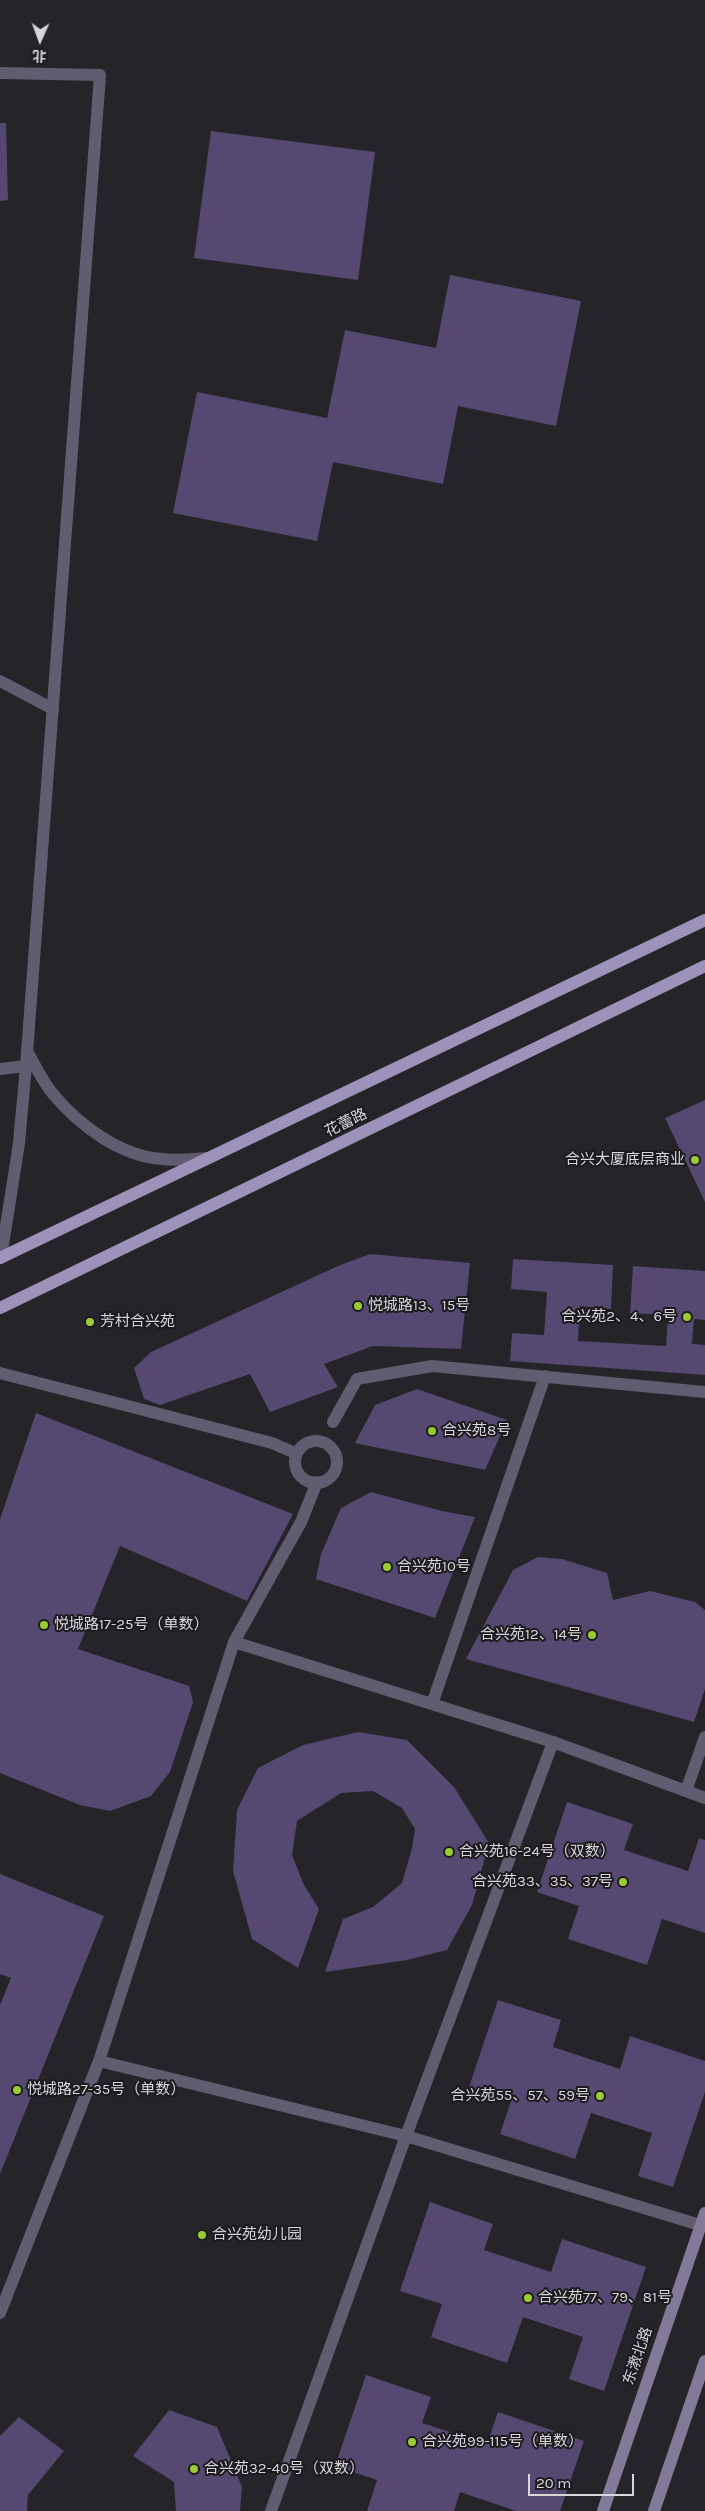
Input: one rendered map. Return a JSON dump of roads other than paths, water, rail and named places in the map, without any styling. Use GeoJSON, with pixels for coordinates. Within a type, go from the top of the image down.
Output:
{"type":"FeatureCollection","features":[{"type":"Feature","properties":{"kind":"main road","name":"花蕾路"},"geometry":{"type":"LineString","coordinates":[[0,1260],[208,1158],[705,920]]}},
{"type":"Feature","properties":{"kind":"main road","name":"花蕾路"},"geometry":{"type":"LineString","coordinates":[[0,1308],[705,966]]}},
{"type":"Feature","properties":{"kind":"main road","name":"东漖北路"},"geometry":{"type":"LineString","coordinates":[[603,2511],[705,2213]]}},
{"type":"Feature","properties":{"kind":"main road"},"geometry":{"type":"LineString","coordinates":[[654,2511],[705,2361]]}},
{"type":"Feature","properties":{"kind":"street"},"geometry":{"type":"LineString","coordinates":[[0,73],[100,75],[26,1066],[19,1143],[0,1260]]}},
{"type":"Feature","properties":{"kind":"street"},"geometry":{"type":"LineString","coordinates":[[0,681],[52,709]]}},
{"type":"Feature","properties":{"kind":"street"},"geometry":{"type":"LineString","coordinates":[[27,1051],[52,1093],[68,1110],[99,1136],[126,1150],[162,1160],[208,1158]]}},
{"type":"Feature","properties":{"kind":"street"},"geometry":{"type":"LineString","coordinates":[[0,1069],[26,1066]]}},
{"type":"Feature","properties":{"kind":"street"},"geometry":{"type":"LineString","coordinates":[[323,1444],[357,1379],[432,1366],[705,1392]]}},
{"type":"Feature","properties":{"kind":"street"},"geometry":{"type":"LineString","coordinates":[[0,1373],[272,1443],[296,1453]]}},
{"type":"Feature","properties":{"kind":"street"},"geometry":{"type":"LineString","coordinates":[[432,1704],[545,1376]]}},
{"type":"Feature","properties":{"kind":"street"},"geometry":{"type":"LineString","coordinates":[[306,1442],[323,1444],[332,1446],[338,1458],[336,1472],[330,1479],[318,1482],[301,1479],[295,1471],[294,1462],[300,1446],[306,1442]]}},
{"type":"Feature","properties":{"kind":"street"},"geometry":{"type":"LineString","coordinates":[[0,2313],[99,2062],[234,1642],[301,1522],[318,1482]]}},
{"type":"Feature","properties":{"kind":"street"},"geometry":{"type":"LineString","coordinates":[[234,1642],[553,1742],[705,1798]]}},
{"type":"Feature","properties":{"kind":"street"},"geometry":{"type":"LineString","coordinates":[[686,1791],[705,1737]]}},
{"type":"Feature","properties":{"kind":"street"},"geometry":{"type":"LineString","coordinates":[[271,2511],[406,2136],[553,1742]]}},
{"type":"Feature","properties":{"kind":"street"},"geometry":{"type":"LineString","coordinates":[[99,2062],[406,2136],[700,2226]]}},
{"type":"Feature","properties":{"kind":"place","name":"合兴大厦底层商业"},"geometry":{"type":"Point","coordinates":[695,1160]}},
{"type":"Feature","properties":{"kind":"place","name":"悦城路13、15号"},"geometry":{"type":"Point","coordinates":[358,1306]}},
{"type":"Feature","properties":{"kind":"place","name":"合兴苑2、4、6号"},"geometry":{"type":"Point","coordinates":[687,1317]}},
{"type":"Feature","properties":{"kind":"place","name":"芳村合兴苑"},"geometry":{"type":"Point","coordinates":[90,1322]}},
{"type":"Feature","properties":{"kind":"place","name":"合兴苑8号"},"geometry":{"type":"Point","coordinates":[432,1431]}},
{"type":"Feature","properties":{"kind":"place","name":"合兴苑10号"},"geometry":{"type":"Point","coordinates":[387,1567]}},
{"type":"Feature","properties":{"kind":"place","name":"悦城路17-25号（单数）"},"geometry":{"type":"Point","coordinates":[44,1625]}},
{"type":"Feature","properties":{"kind":"place","name":"合兴苑12、14号"},"geometry":{"type":"Point","coordinates":[592,1635]}},
{"type":"Feature","properties":{"kind":"place","name":"合兴苑16-24号（双数）"},"geometry":{"type":"Point","coordinates":[449,1852]}},
{"type":"Feature","properties":{"kind":"place","name":"合兴苑33、35、37号"},"geometry":{"type":"Point","coordinates":[623,1882]}},
{"type":"Feature","properties":{"kind":"place","name":"悦城路27-35号（单数）"},"geometry":{"type":"Point","coordinates":[17,2090]}},
{"type":"Feature","properties":{"kind":"place","name":"合兴苑55、57、59号"},"geometry":{"type":"Point","coordinates":[600,2096]}},
{"type":"Feature","properties":{"kind":"place","name":"合兴苑幼儿园"},"geometry":{"type":"Point","coordinates":[202,2235]}},
{"type":"Feature","properties":{"kind":"place","name":"合兴苑77、79、81号"},"geometry":{"type":"Point","coordinates":[528,2298]}},
{"type":"Feature","properties":{"kind":"place","name":"合兴苑99-115号（单数）"},"geometry":{"type":"Point","coordinates":[412,2442]}},
{"type":"Feature","properties":{"kind":"place","name":"合兴苑32-40号（双数）"},"geometry":{"type":"Point","coordinates":[194,2469]}}]}
